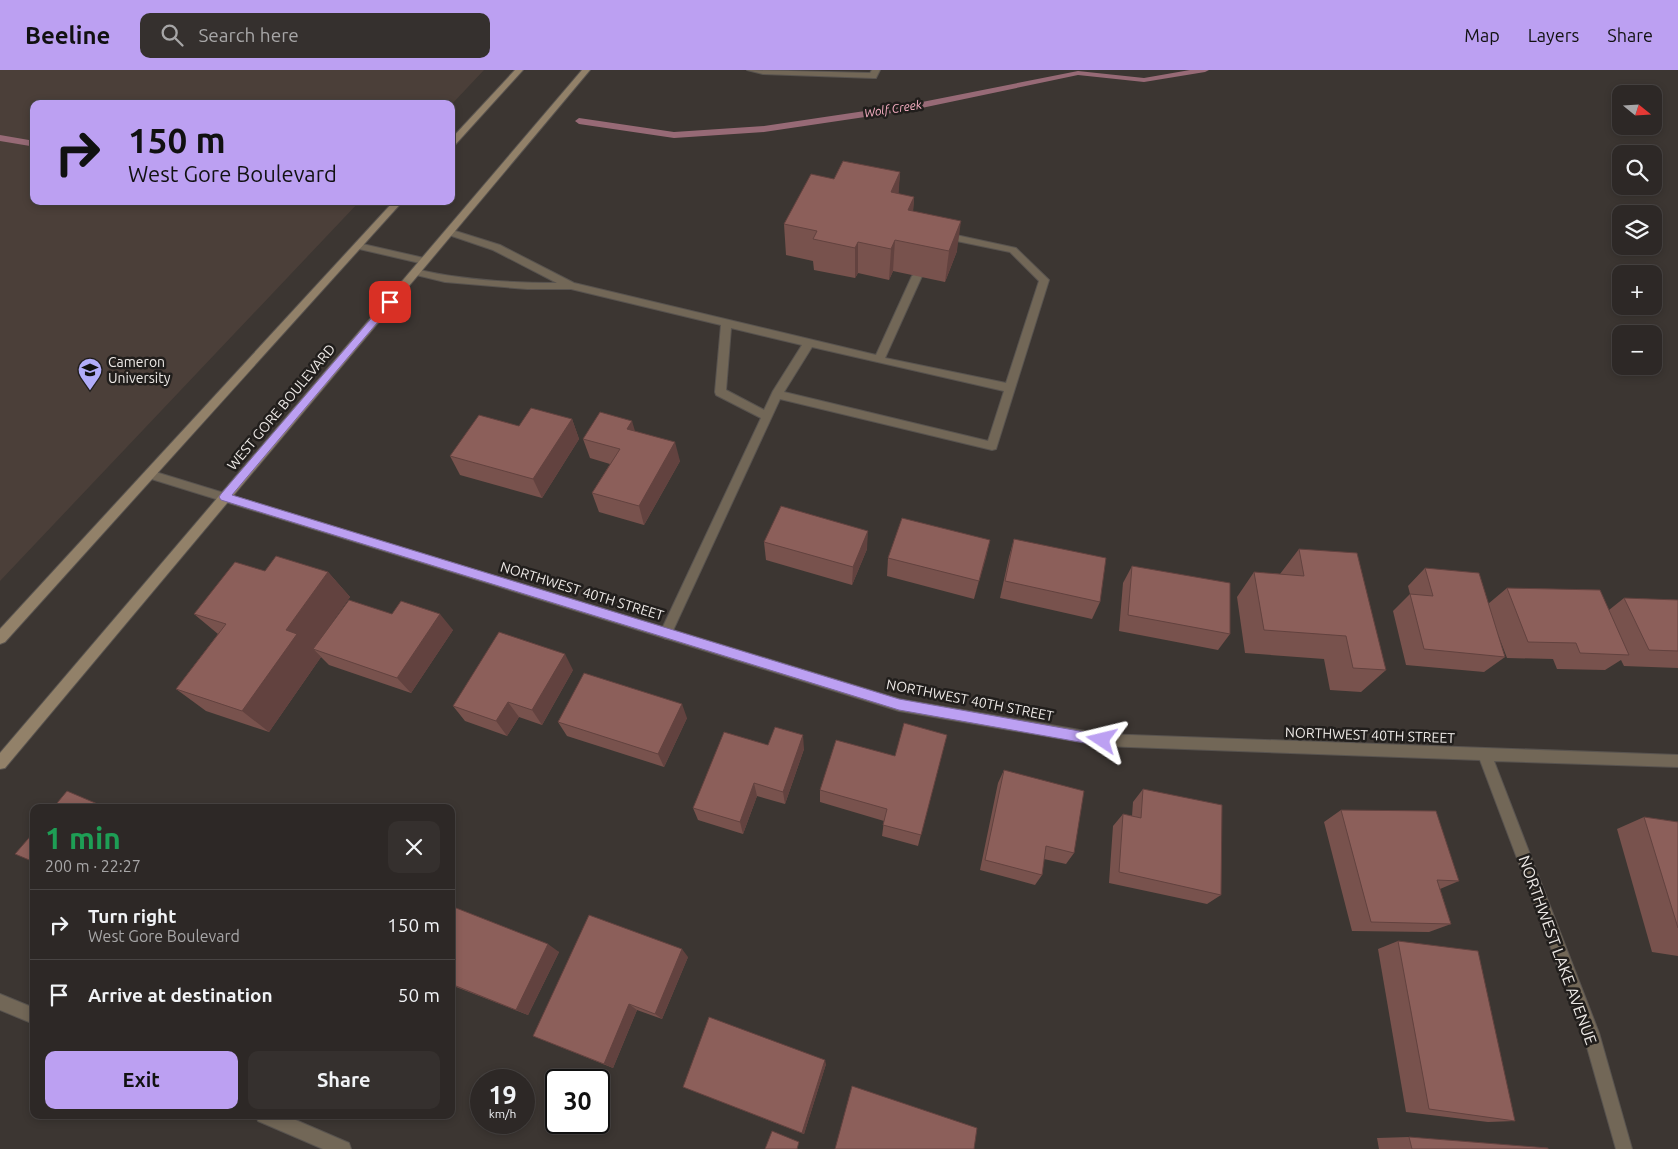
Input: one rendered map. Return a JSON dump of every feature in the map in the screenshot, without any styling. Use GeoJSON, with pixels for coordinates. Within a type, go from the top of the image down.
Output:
{"type":"FeatureCollection","features":[{"type":"Feature","properties":{"kind":"main road"},"geometry":{"type":"LineString","coordinates":[[455,140],[518,70]]}},
{"type":"Feature","properties":{"kind":"main road","name":"WEST GORE BOULEVARD"},"geometry":{"type":"LineString","coordinates":[[0,763],[586,70]]}},
{"type":"Feature","properties":{"kind":"main road"},"geometry":{"type":"LineString","coordinates":[[0,638],[395,205]]}},
{"type":"Feature","properties":{"kind":"street"},"geometry":{"type":"LineString","coordinates":[[751,70],[873,76],[876,70]]}},
{"type":"Feature","properties":{"kind":"street"},"geometry":{"type":"LineString","coordinates":[[449,232],[474,238],[537,267],[571,286]]}},
{"type":"Feature","properties":{"kind":"street"},"geometry":{"type":"LineString","coordinates":[[777,394],[992,446],[1044,280],[1013,250],[934,234],[932,240]]}},
{"type":"Feature","properties":{"kind":"street"},"geometry":{"type":"LineString","coordinates":[[358,246],[424,261]]}},
{"type":"Feature","properties":{"kind":"street"},"geometry":{"type":"LineString","coordinates":[[415,272],[445,279],[527,286],[571,286],[879,360],[1010,388]]}},
{"type":"Feature","properties":{"kind":"street"},"geometry":{"type":"LineString","coordinates":[[879,360],[917,276]]}},
{"type":"Feature","properties":{"kind":"street"},"geometry":{"type":"LineString","coordinates":[[726,322],[720,392],[767,416]]}},
{"type":"Feature","properties":{"kind":"street"},"geometry":{"type":"LineString","coordinates":[[666,632],[777,394],[809,343]]}},
{"type":"Feature","properties":{"kind":"street","name":"NORTHWEST 40TH STREET"},"geometry":{"type":"LineString","coordinates":[[149,474],[899,704],[1102,740],[1678,761]]}},
{"type":"Feature","properties":{"kind":"street","name":"NORTHWEST LAKE AVENUE"},"geometry":{"type":"LineString","coordinates":[[1485,754],[1590,1033],[1624,1149]]}},
{"type":"Feature","properties":{"kind":"street"},"geometry":{"type":"LineString","coordinates":[[0,1002],[30,1014]]}},
{"type":"Feature","properties":{"kind":"street"},"geometry":{"type":"LineString","coordinates":[[273,1119],[343,1149]]}},
{"type":"Feature","properties":{"kind":"shaded area","name":"Cameron University"},"geometry":{"type":"Polygon","coordinates":[[[0,70],[484,70],[455,101],[30,100],[30,205],[356,205],[0,581],[0,70]]]}},
{"type":"Feature","properties":{"kind":"building"},"geometry":{"type":"Polygon","coordinates":[[[843,161],[900,172],[891,192],[914,197],[908,210],[961,221],[949,251],[895,240],[891,249],[858,242],[855,248],[813,239],[817,231],[784,224],[811,174],[834,179],[843,161]]]}},
{"type":"Feature","properties":{"kind":"building"},"geometry":{"type":"Polygon","coordinates":[[[531,408],[572,419],[533,479],[450,456],[479,415],[519,426],[531,408]]]}},
{"type":"Feature","properties":{"kind":"building"},"geometry":{"type":"Polygon","coordinates":[[[600,412],[632,421],[627,429],[675,442],[639,506],[592,493],[620,449],[583,439],[600,412]]]}},
{"type":"Feature","properties":{"kind":"building"},"geometry":{"type":"Polygon","coordinates":[[[781,506],[868,531],[853,567],[764,542],[781,506]]]}},
{"type":"Feature","properties":{"kind":"building"},"geometry":{"type":"Polygon","coordinates":[[[902,518],[990,540],[979,581],[888,558],[902,518]]]}},
{"type":"Feature","properties":{"kind":"building"},"geometry":{"type":"Polygon","coordinates":[[[1014,539],[1106,558],[1100,602],[1005,581],[1014,539]]]}},
{"type":"Feature","properties":{"kind":"building"},"geometry":{"type":"Polygon","coordinates":[[[1299,549],[1357,553],[1386,670],[1353,668],[1346,636],[1264,630],[1254,572],[1304,576],[1299,549]]]}},
{"type":"Feature","properties":{"kind":"building"},"geometry":{"type":"Polygon","coordinates":[[[276,556],[328,572],[286,630],[297,634],[242,711],[176,689],[226,624],[194,614],[235,562],[265,571],[276,556]]]}},
{"type":"Feature","properties":{"kind":"building"},"geometry":{"type":"Polygon","coordinates":[[[1132,566],[1230,583],[1230,634],[1128,615],[1132,566]]]}},
{"type":"Feature","properties":{"kind":"building"},"geometry":{"type":"Polygon","coordinates":[[[1425,568],[1479,573],[1505,657],[1424,649],[1410,594],[1433,596],[1425,568]]]}},
{"type":"Feature","properties":{"kind":"building"},"geometry":{"type":"Polygon","coordinates":[[[1507,588],[1600,590],[1629,655],[1580,653],[1576,643],[1528,642],[1507,588]]]}},
{"type":"Feature","properties":{"kind":"building"},"geometry":{"type":"Polygon","coordinates":[[[1624,598],[1678,600],[1678,651],[1649,650],[1624,598]]]}},
{"type":"Feature","properties":{"kind":"building"},"geometry":{"type":"Polygon","coordinates":[[[349,600],[392,614],[401,601],[440,614],[397,678],[313,649],[349,600]]]}},
{"type":"Feature","properties":{"kind":"building"},"geometry":{"type":"Polygon","coordinates":[[[499,632],[565,654],[532,710],[508,702],[496,721],[453,706],[499,632]]]}},
{"type":"Feature","properties":{"kind":"building"},"geometry":{"type":"Polygon","coordinates":[[[584,673],[682,704],[658,754],[558,722],[584,673]]]}},
{"type":"Feature","properties":{"kind":"building"},"geometry":{"type":"Polygon","coordinates":[[[904,723],[947,735],[921,835],[883,825],[887,809],[820,790],[836,740],[895,756],[904,723]]]}},
{"type":"Feature","properties":{"kind":"building"},"geometry":{"type":"Polygon","coordinates":[[[775,727],[803,735],[783,792],[754,783],[740,822],[693,808],[724,732],[768,745],[775,727]]]}},
{"type":"Feature","properties":{"kind":"building"},"geometry":{"type":"Polygon","coordinates":[[[1004,770],[1084,791],[1074,853],[1046,846],[1042,875],[985,860],[1004,770]]]}},
{"type":"Feature","properties":{"kind":"building"},"geometry":{"type":"Polygon","coordinates":[[[1143,789],[1222,805],[1221,895],[1119,872],[1123,814],[1141,818],[1143,789]]]}},
{"type":"Feature","properties":{"kind":"building"},"geometry":{"type":"Polygon","coordinates":[[[67,791],[98,804],[56,804],[67,791]]]}},
{"type":"Feature","properties":{"kind":"building"},"geometry":{"type":"Polygon","coordinates":[[[1341,810],[1436,811],[1459,881],[1437,880],[1451,924],[1371,922],[1341,810]]]}},
{"type":"Feature","properties":{"kind":"building"},"geometry":{"type":"Polygon","coordinates":[[[1644,817],[1678,822],[1678,928],[1644,817]]]}},
{"type":"Feature","properties":{"kind":"building"},"geometry":{"type":"Polygon","coordinates":[[[30,837],[30,860],[15,854],[30,837]]]}},
{"type":"Feature","properties":{"kind":"building"},"geometry":{"type":"Polygon","coordinates":[[[455,908],[548,944],[516,1010],[455,986],[455,908]]]}},
{"type":"Feature","properties":{"kind":"building"},"geometry":{"type":"Polygon","coordinates":[[[589,915],[682,949],[655,1014],[629,1004],[604,1064],[533,1036],[589,915]]]}},
{"type":"Feature","properties":{"kind":"building"},"geometry":{"type":"Polygon","coordinates":[[[1398,941],[1478,951],[1515,1121],[1429,1109],[1398,941]]]}},
{"type":"Feature","properties":{"kind":"building"},"geometry":{"type":"Polygon","coordinates":[[[709,1017],[825,1060],[802,1133],[683,1087],[709,1017]]]}},
{"type":"Feature","properties":{"kind":"building"},"geometry":{"type":"Polygon","coordinates":[[[852,1086],[977,1128],[974,1149],[835,1149],[852,1086]]]}},
{"type":"Feature","properties":{"kind":"building"},"geometry":{"type":"Polygon","coordinates":[[[772,1131],[799,1142],[797,1149],[765,1149],[772,1131]]]}},
{"type":"Feature","properties":{"kind":"building"},"geometry":{"type":"Polygon","coordinates":[[[1409,1137],[1548,1148],[1548,1149],[1412,1149],[1409,1137]]]}},
{"type":"Feature","properties":{"kind":"waterway","name":"Wolf Creek"},"geometry":{"type":"LineString","coordinates":[[579,121],[674,135],[764,129],[912,107],[1078,73],[1144,80],[1205,70]]}},
{"type":"Feature","properties":{"kind":"waterway","name":"Wolf Creek"},"geometry":{"type":"LineString","coordinates":[[0,138],[30,143]]}},
{"type":"Feature","properties":{"kind":"place","name":"Cameron University"},"geometry":{"type":"Point","coordinates":[90,391]}},
{"type":"Feature","properties":{"kind":"route"},"geometry":{"type":"LineString","coordinates":[[390,302],[224,497],[899,704],[1102,740]]}}]}
